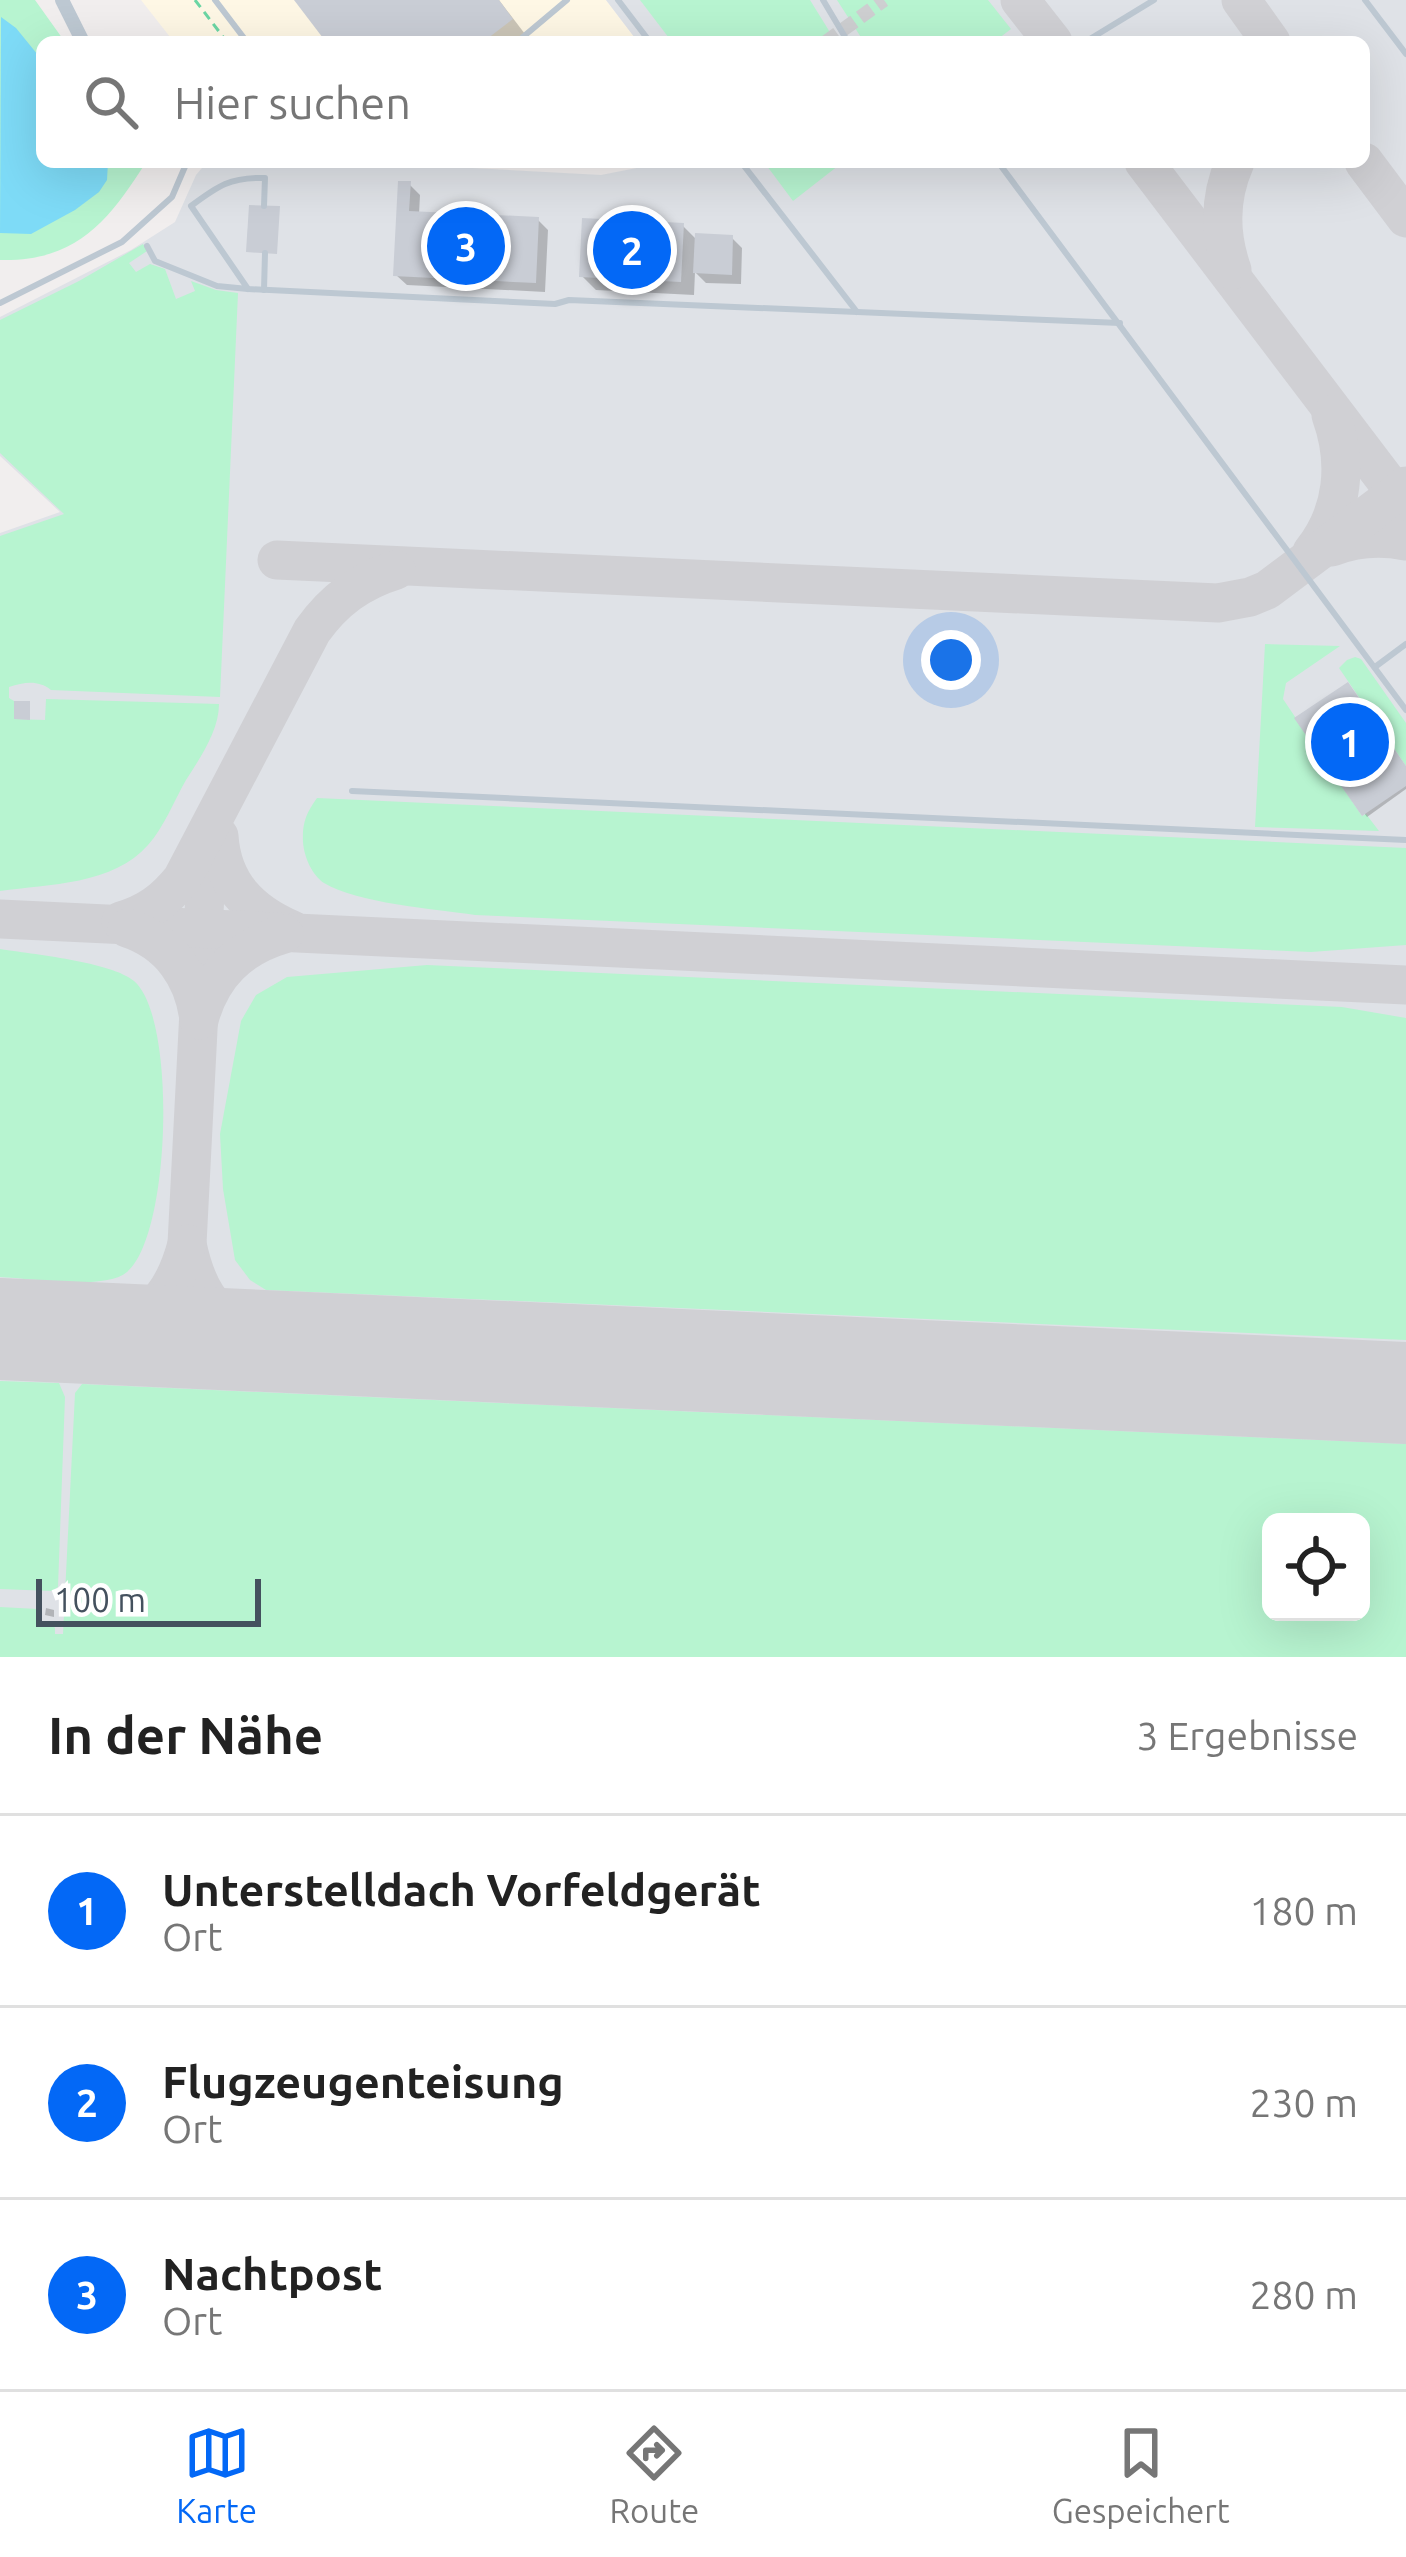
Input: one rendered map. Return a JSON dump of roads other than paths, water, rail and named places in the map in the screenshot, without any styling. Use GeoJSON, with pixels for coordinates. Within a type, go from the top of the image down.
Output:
{"type":"FeatureCollection","features":[{"type":"Feature","properties":{"kind":"street"},"geometry":{"type":"LineString","coordinates":[[62,0],[80,36]]}},
{"type":"Feature","properties":{"kind":"lane"},"geometry":{"type":"LineString","coordinates":[[215,0],[242,36]]}},
{"type":"Feature","properties":{"kind":"lane"},"geometry":{"type":"LineString","coordinates":[[524,36],[567,0]]}},
{"type":"Feature","properties":{"kind":"lane"},"geometry":{"type":"LineString","coordinates":[[618,0],[645,36]]}},
{"type":"Feature","properties":{"kind":"lane"},"geometry":{"type":"LineString","coordinates":[[823,0],[844,36]]}},
{"type":"Feature","properties":{"kind":"lane"},"geometry":{"type":"LineString","coordinates":[[1095,36],[1154,0]]}},
{"type":"Feature","properties":{"kind":"lane"},"geometry":{"type":"LineString","coordinates":[[1365,0],[1406,54]]}},
{"type":"Feature","properties":{"kind":"lane"},"geometry":{"type":"LineString","coordinates":[[0,303],[122,242],[172,197],[185,168]]}},
{"type":"Feature","properties":{"kind":"lane"},"geometry":{"type":"LineString","coordinates":[[746,168],[857,312]]}},
{"type":"Feature","properties":{"kind":"lane"},"geometry":{"type":"LineString","coordinates":[[1003,168],[1406,710]]}},
{"type":"Feature","properties":{"kind":"lane"},"geometry":{"type":"LineString","coordinates":[[248,289],[190,206],[221,184],[242,177],[265,178],[264,206]]}},
{"type":"Feature","properties":{"kind":"lane"},"geometry":{"type":"LineString","coordinates":[[147,247],[155,261],[217,286],[248,289],[1120,323]]}},
{"type":"Feature","properties":{"kind":"lane"},"geometry":{"type":"LineString","coordinates":[[264,290],[265,253]]}},
{"type":"Feature","properties":{"kind":"lane"},"geometry":{"type":"LineString","coordinates":[[1375,667],[1406,644]]}},
{"type":"Feature","properties":{"kind":"lane"},"geometry":{"type":"LineString","coordinates":[[352,791],[1406,840]]}},
{"type":"Feature","properties":{"kind":"water"},"geometry":{"type":"Polygon","coordinates":[[[1,17],[36,53],[36,168],[108,168],[99,192],[75,210],[31,234],[0,233],[1,17]]]}},
{"type":"Feature","properties":{"kind":"tunnel"},"geometry":{"type":"LineString","coordinates":[[834,36],[884,0]]}},
{"type":"Feature","properties":{"kind":"place","name":"Nachtpost"},"geometry":{"type":"Point","coordinates":[466,246]}},
{"type":"Feature","properties":{"kind":"place","name":"Flugzeugenteisung"},"geometry":{"type":"Point","coordinates":[632,250]}},
{"type":"Feature","properties":{"kind":"place","name":"Unterstelldach Vorfeldgerät"},"geometry":{"type":"Point","coordinates":[1350,742]}}]}
